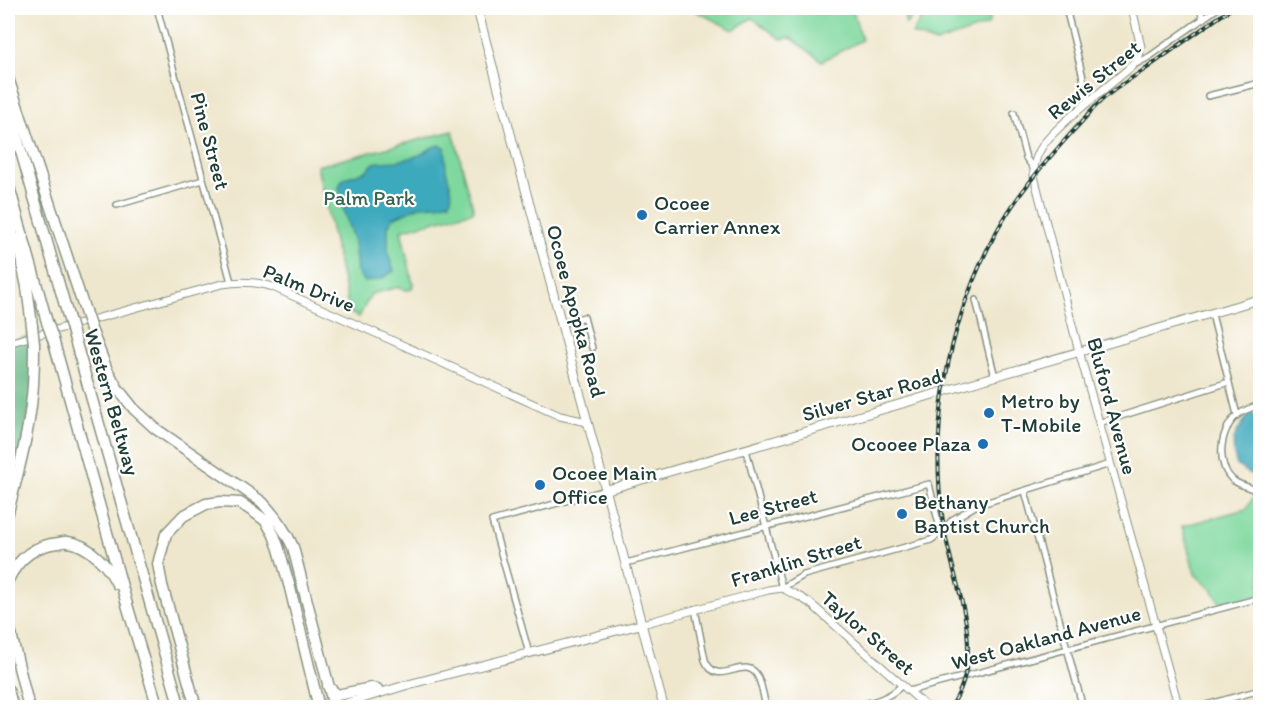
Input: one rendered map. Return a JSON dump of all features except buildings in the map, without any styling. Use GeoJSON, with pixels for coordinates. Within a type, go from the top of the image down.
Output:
{"type":"FeatureCollection","features":[{"type":"Feature","properties":{"kind":"highway"},"geometry":{"type":"LineString","coordinates":[[8,78],[91,329],[107,370],[134,409],[156,429],[262,502],[285,529],[293,547],[333,705]]}},
{"type":"Feature","properties":{"kind":"highway","name":"Western Beltway"},"geometry":{"type":"LineString","coordinates":[[8,106],[180,708]]}},
{"type":"Feature","properties":{"kind":"highway","name":"Western Beltway"},"geometry":{"type":"LineString","coordinates":[[8,183],[158,708]]}},
{"type":"Feature","properties":{"kind":"highway"},"geometry":{"type":"LineString","coordinates":[[8,198],[27,286],[34,344],[32,399],[8,512]]}},
{"type":"Feature","properties":{"kind":"highway"},"geometry":{"type":"LineString","coordinates":[[196,708],[158,564],[166,534],[183,516],[206,504],[221,502],[240,503],[266,521],[274,535],[290,588],[319,706]]}},
{"type":"Feature","properties":{"kind":"highway"},"geometry":{"type":"LineString","coordinates":[[8,580],[17,565],[32,551],[47,544],[69,542],[87,549],[100,560],[113,576],[128,608]]}},
{"type":"Feature","properties":{"kind":"highway"},"geometry":{"type":"LineString","coordinates":[[8,622],[28,708]]}},
{"type":"Feature","properties":{"kind":"highway"},"geometry":{"type":"LineString","coordinates":[[327,685],[337,695],[371,688],[377,689]]}},
{"type":"Feature","properties":{"kind":"highway"},"geometry":{"type":"LineString","coordinates":[[8,690],[13,708]]}},
{"type":"Feature","properties":{"kind":"main road","name":"Ocoee Apopka Road"},"geometry":{"type":"LineString","coordinates":[[477,8],[664,708]]}},
{"type":"Feature","properties":{"kind":"main road","name":"Silver Star Road"},"geometry":{"type":"LineString","coordinates":[[606,490],[1260,299]]}},
{"type":"Feature","properties":{"kind":"main road","name":"Franklin Street"},"geometry":{"type":"LineString","coordinates":[[305,708],[333,705],[380,695],[410,684],[642,624]]}},
{"type":"Feature","properties":{"kind":"main road","name":"Franklin Street"},"geometry":{"type":"LineString","coordinates":[[333,705],[377,689],[410,684]]}},
{"type":"Feature","properties":{"kind":"street","name":"Pine Street"},"geometry":{"type":"LineString","coordinates":[[157,8],[231,282]]}},
{"type":"Feature","properties":{"kind":"street"},"geometry":{"type":"LineString","coordinates":[[1066,8],[1089,102]]}},
{"type":"Feature","properties":{"kind":"street"},"geometry":{"type":"LineString","coordinates":[[1132,8],[1141,47],[1139,57],[1132,66]]}},
{"type":"Feature","properties":{"kind":"street"},"geometry":{"type":"LineString","coordinates":[[1200,8],[1203,19]]}},
{"type":"Feature","properties":{"kind":"street","name":"Rewis Street"},"geometry":{"type":"LineString","coordinates":[[1034,169],[1042,146],[1066,120],[1132,66],[1149,57],[1218,8]]}},
{"type":"Feature","properties":{"kind":"street"},"geometry":{"type":"LineString","coordinates":[[1208,96],[1260,83]]}},
{"type":"Feature","properties":{"kind":"street","name":"Bluford Avenue"},"geometry":{"type":"LineString","coordinates":[[1014,113],[1026,158],[1034,169],[1080,353],[1179,708]]}},
{"type":"Feature","properties":{"kind":"street"},"geometry":{"type":"LineString","coordinates":[[117,205],[203,180]]}},
{"type":"Feature","properties":{"kind":"street","name":"Palm Drive"},"geometry":{"type":"LineString","coordinates":[[8,343],[231,282],[261,283],[561,416],[587,422]]}},
{"type":"Feature","properties":{"kind":"street"},"geometry":{"type":"LineString","coordinates":[[976,300],[995,378]]}},
{"type":"Feature","properties":{"kind":"street"},"geometry":{"type":"LineString","coordinates":[[1212,314],[1237,415]]}},
{"type":"Feature","properties":{"kind":"street"},"geometry":{"type":"LineString","coordinates":[[561,324],[584,317],[592,348]]}},
{"type":"Feature","properties":{"kind":"street"},"geometry":{"type":"LineString","coordinates":[[1099,423],[1229,382]]}},
{"type":"Feature","properties":{"kind":"street"},"geometry":{"type":"LineString","coordinates":[[1260,405],[1237,415],[1228,426],[1223,439],[1222,458],[1224,469],[1234,480],[1260,492]]}},
{"type":"Feature","properties":{"kind":"street"},"geometry":{"type":"LineString","coordinates":[[746,450],[782,588]]}},
{"type":"Feature","properties":{"kind":"street","name":"Franklin Street"},"geometry":{"type":"LineString","coordinates":[[642,624],[782,588],[804,575],[924,543],[936,537],[952,520],[975,506],[1110,464]]}},
{"type":"Feature","properties":{"kind":"street","name":"Lee Street"},"geometry":{"type":"LineString","coordinates":[[626,563],[929,483],[941,533]]}},
{"type":"Feature","properties":{"kind":"street","name":"Silver Star Road"},"geometry":{"type":"LineString","coordinates":[[529,653],[492,521],[606,490]]}},
{"type":"Feature","properties":{"kind":"street"},"geometry":{"type":"LineString","coordinates":[[1025,491],[1083,708]]}},
{"type":"Feature","properties":{"kind":"street","name":"Taylor Street"},"geometry":{"type":"LineString","coordinates":[[782,588],[810,603],[928,708]]}},
{"type":"Feature","properties":{"kind":"street","name":"West Oakland Avenue"},"geometry":{"type":"LineString","coordinates":[[909,691],[1260,598]]}},
{"type":"Feature","properties":{"kind":"street"},"geometry":{"type":"LineString","coordinates":[[695,609],[708,667],[717,673],[744,668],[752,670],[759,678],[766,708]]}},
{"type":"Feature","properties":{"kind":"street"},"geometry":{"type":"LineString","coordinates":[[848,708],[889,696],[902,685]]}},
{"type":"Feature","properties":{"kind":"street"},"geometry":{"type":"LineString","coordinates":[[1195,708],[1260,690]]}},
{"type":"Feature","properties":{"kind":"green space"},"geometry":{"type":"Polygon","coordinates":[[[690,8],[852,8],[862,40],[822,61],[791,38],[781,39],[752,18],[733,30],[690,8]]]}},
{"type":"Feature","properties":{"kind":"green space"},"geometry":{"type":"Polygon","coordinates":[[[902,8],[992,9],[988,25],[936,43],[912,34],[922,17],[917,12],[906,24],[902,8]]]}},
{"type":"Feature","properties":{"kind":"green space","name":"Palm Park"},"geometry":{"type":"Polygon","coordinates":[[[453,131],[474,211],[401,230],[413,284],[412,289],[399,287],[371,294],[359,317],[350,313],[317,166],[453,131]]]}},
{"type":"Feature","properties":{"kind":"green space"},"geometry":{"type":"Polygon","coordinates":[[[33,335],[32,399],[8,513],[8,342],[33,335]]]}},
{"type":"Feature","properties":{"kind":"green space"},"geometry":{"type":"Polygon","coordinates":[[[1260,487],[1260,595],[1222,605],[1212,590],[1195,574],[1182,526],[1246,509],[1260,487]]]}},
{"type":"Feature","properties":{"kind":"water"},"geometry":{"type":"Polygon","coordinates":[[[440,145],[445,147],[446,168],[452,194],[450,202],[420,206],[393,218],[388,226],[388,253],[394,271],[381,279],[365,282],[357,272],[354,242],[339,188],[341,182],[345,178],[366,171],[374,163],[406,159],[440,145]]]}},
{"type":"Feature","properties":{"kind":"water"},"geometry":{"type":"Polygon","coordinates":[[[1250,413],[1260,415],[1260,479],[1237,466],[1233,450],[1234,438],[1250,413]]]}},
{"type":"Feature","properties":{"kind":"railway"},"geometry":{"type":"LineString","coordinates":[[950,708],[961,687],[967,665],[968,642],[961,596],[944,528],[938,453],[940,416],[953,343],[977,272],[1001,223],[1030,181],[1095,107],[1118,87],[1232,8]]}},
{"type":"Feature","properties":{"kind":"place","name":"Ocoee Carrier Annex"},"geometry":{"type":"Point","coordinates":[642,215]}},
{"type":"Feature","properties":{"kind":"place","name":"Metro by T-Mobile"},"geometry":{"type":"Point","coordinates":[989,413]}},
{"type":"Feature","properties":{"kind":"place","name":"Ocooee Plaza"},"geometry":{"type":"Point","coordinates":[983,444]}},
{"type":"Feature","properties":{"kind":"place","name":"Ocoee Main Office"},"geometry":{"type":"Point","coordinates":[540,485]}},
{"type":"Feature","properties":{"kind":"place","name":"Bethany Baptist Church"},"geometry":{"type":"Point","coordinates":[902,514]}}]}
